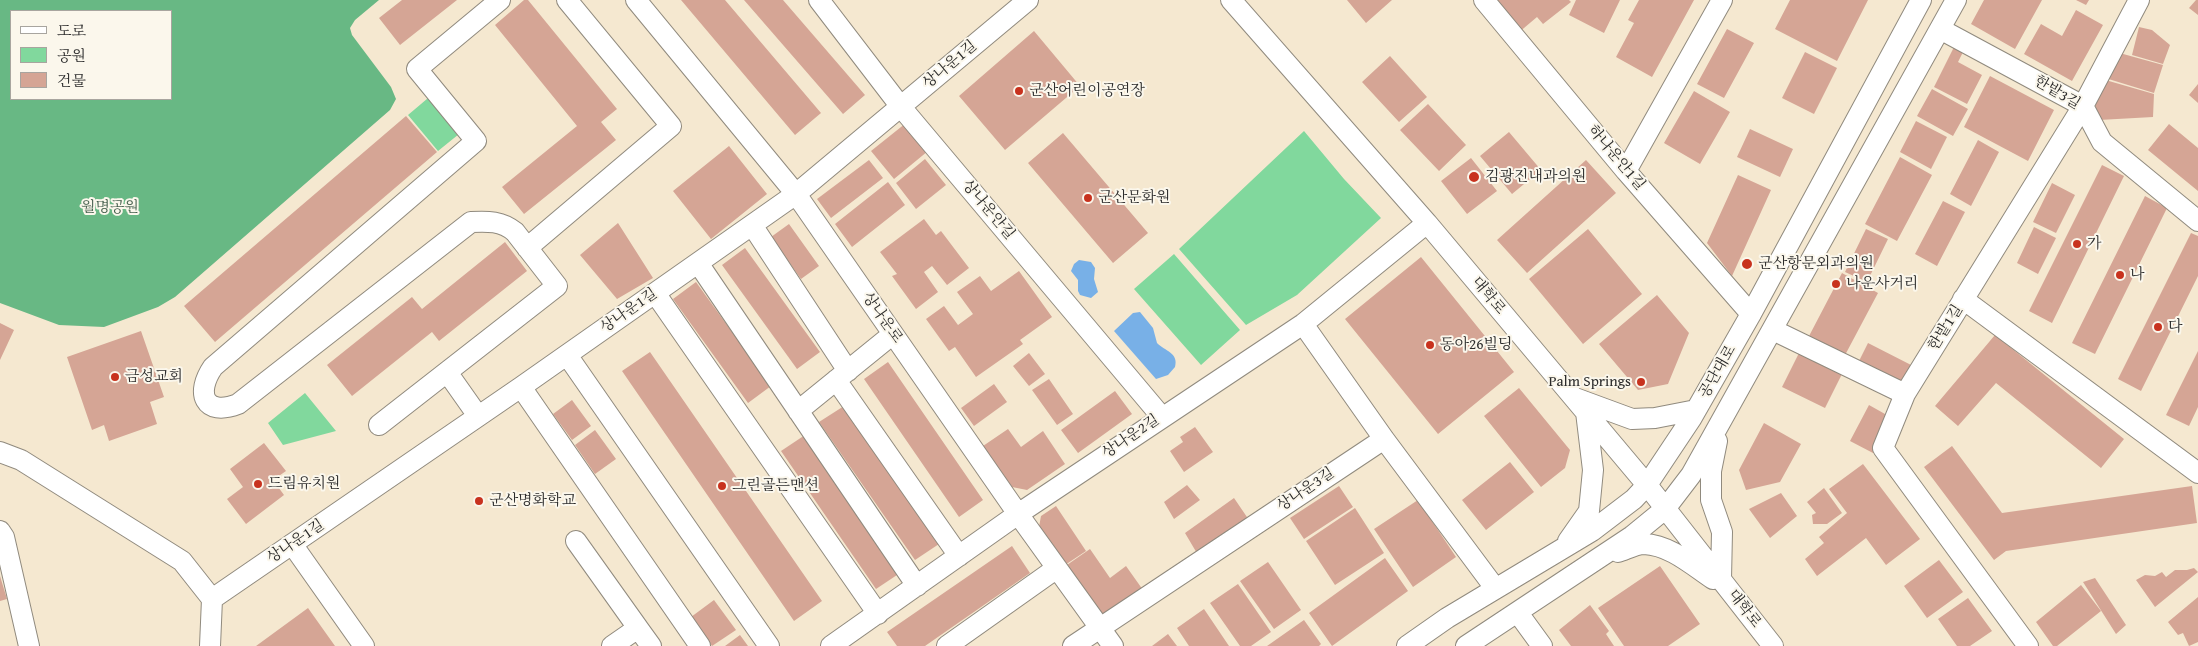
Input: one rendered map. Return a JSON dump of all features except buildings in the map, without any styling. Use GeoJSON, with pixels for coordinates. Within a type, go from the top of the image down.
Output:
{"type":"FeatureCollection","features":[{"type":"Feature","properties":{"kind":"street"},"geometry":{"type":"LineString","coordinates":[[379,425],[557,286],[508,227],[491,221],[471,222],[238,404],[225,409],[216,407],[206,401],[202,391],[205,378],[213,367],[476,141],[417,69],[500,0]]}},
{"type":"Feature","properties":{"kind":"street"},"geometry":{"type":"LineString","coordinates":[[527,248],[671,126],[567,0]]}},
{"type":"Feature","properties":{"kind":"street","name":"상나운로"},"geometry":{"type":"LineString","coordinates":[[636,0],[796,194],[1018,514],[1113,646]]}},
{"type":"Feature","properties":{"kind":"street","name":"상나운안길"},"geometry":{"type":"LineString","coordinates":[[819,0],[901,106],[1161,416]]}},
{"type":"Feature","properties":{"kind":"street","name":"대학로"},"geometry":{"type":"LineString","coordinates":[[1231,0],[1427,224],[1647,486],[1773,646]]}},
{"type":"Feature","properties":{"kind":"street","name":"하나운안1길"},"geometry":{"type":"LineString","coordinates":[[1484,0],[1626,171],[1750,314]]}},
{"type":"Feature","properties":{"kind":"street"},"geometry":{"type":"LineString","coordinates":[[1626,171],[1722,0]]}},
{"type":"Feature","properties":{"kind":"street","name":"공단대로"},"geometry":{"type":"LineString","coordinates":[[1407,646],[1495,588],[1592,531],[1634,499],[1647,486],[1696,410],[1921,0]]}},
{"type":"Feature","properties":{"kind":"street","name":"공단대로"},"geometry":{"type":"LineString","coordinates":[[1466,646],[1632,536],[1665,509],[1691,475],[1956,0]]}},
{"type":"Feature","properties":{"kind":"street","name":"한밭1길"},"geometry":{"type":"LineString","coordinates":[[2028,646],[1884,448],[1905,394],[2083,106],[2139,0]]}},
{"type":"Feature","properties":{"kind":"street","name":"상나운1길"},"geometry":{"type":"LineString","coordinates":[[212,599],[521,387],[796,194],[901,106],[1015,4]]}},
{"type":"Feature","properties":{"kind":"street","name":"한밭3길"},"geometry":{"type":"LineString","coordinates":[[1940,29],[2083,106],[2102,142],[2198,221]]}},
{"type":"Feature","properties":{"kind":"street","name":"상나운2길"},"geometry":{"type":"LineString","coordinates":[[831,646],[1161,416],[1302,324],[1427,224]]}},
{"type":"Feature","properties":{"kind":"street"},"geometry":{"type":"LineString","coordinates":[[752,225],[842,376],[959,556]]}},
{"type":"Feature","properties":{"kind":"street"},"geometry":{"type":"LineString","coordinates":[[698,263],[917,586]]}},
{"type":"Feature","properties":{"kind":"street"},"geometry":{"type":"LineString","coordinates":[[654,293],[878,614]]}},
{"type":"Feature","properties":{"kind":"street"},"geometry":{"type":"LineString","coordinates":[[1963,299],[2198,474]]}},
{"type":"Feature","properties":{"kind":"street"},"geometry":{"type":"LineString","coordinates":[[1302,324],[1495,588]]}},
{"type":"Feature","properties":{"kind":"street"},"geometry":{"type":"LineString","coordinates":[[1773,330],[1905,394]]}},
{"type":"Feature","properties":{"kind":"street"},"geometry":{"type":"LineString","coordinates":[[798,411],[893,334]]}},
{"type":"Feature","properties":{"kind":"street"},"geometry":{"type":"LineString","coordinates":[[567,355],[769,646]]}},
{"type":"Feature","properties":{"kind":"street"},"geometry":{"type":"LineString","coordinates":[[447,372],[478,416]]}},
{"type":"Feature","properties":{"kind":"street"},"geometry":{"type":"LineString","coordinates":[[521,387],[700,646]]}},
{"type":"Feature","properties":{"kind":"street"},"geometry":{"type":"LineString","coordinates":[[1564,547],[1589,511],[1593,470],[1579,405],[1632,419],[1656,418],[1696,410]]}},
{"type":"Feature","properties":{"kind":"street"},"geometry":{"type":"LineString","coordinates":[[1721,423],[1711,471],[1711,500],[1722,532],[1726,586]]}},
{"type":"Feature","properties":{"kind":"street","name":"상나운3길"},"geometry":{"type":"LineString","coordinates":[[1074,646],[1384,438]]}},
{"type":"Feature","properties":{"kind":"street"},"geometry":{"type":"LineString","coordinates":[[0,452],[20,460],[182,561],[212,599],[210,646]]}},
{"type":"Feature","properties":{"kind":"street"},"geometry":{"type":"LineString","coordinates":[[0,531],[4,537],[30,646]]}},
{"type":"Feature","properties":{"kind":"street"},"geometry":{"type":"LineString","coordinates":[[576,541],[651,646]]}},
{"type":"Feature","properties":{"kind":"street"},"geometry":{"type":"LineString","coordinates":[[292,544],[364,646]]}},
{"type":"Feature","properties":{"kind":"street"},"geometry":{"type":"LineString","coordinates":[[1599,558],[1643,544],[1676,554],[1726,586]]}},
{"type":"Feature","properties":{"kind":"street"},"geometry":{"type":"LineString","coordinates":[[947,646],[1057,568]]}},
{"type":"Feature","properties":{"kind":"street"},"geometry":{"type":"LineString","coordinates":[[1518,613],[1542,646]]}},
{"type":"Feature","properties":{"kind":"street"},"geometry":{"type":"LineString","coordinates":[[612,646],[638,628]]}},
{"type":"Feature","properties":{"kind":"green space","name":"월명공원"},"geometry":{"type":"Polygon","coordinates":[[[0,0],[379,0],[355,20],[350,28],[352,35],[391,87],[396,99],[390,110],[175,297],[158,307],[104,327],[59,325],[0,303],[0,0]]]}},
{"type":"Feature","properties":{"kind":"green space"},"geometry":{"type":"Polygon","coordinates":[[[434,93],[464,130],[438,151],[408,115],[434,93]]]}},
{"type":"Feature","properties":{"kind":"green space"},"geometry":{"type":"Polygon","coordinates":[[[1304,131],[1344,179],[1381,218],[1297,295],[1246,325],[1179,249],[1304,131]]]}},
{"type":"Feature","properties":{"kind":"green space"},"geometry":{"type":"Polygon","coordinates":[[[1174,254],[1240,330],[1201,365],[1134,289],[1174,254]]]}},
{"type":"Feature","properties":{"kind":"green space"},"geometry":{"type":"Polygon","coordinates":[[[305,393],[336,431],[283,445],[268,423],[305,393]]]}},
{"type":"Feature","properties":{"kind":"water"},"geometry":{"type":"Polygon","coordinates":[[[1079,260],[1091,262],[1095,268],[1094,279],[1098,292],[1091,298],[1080,295],[1078,280],[1071,271],[1074,264],[1079,260]]]}},
{"type":"Feature","properties":{"kind":"water"},"geometry":{"type":"Polygon","coordinates":[[[1140,312],[1153,328],[1157,343],[1175,358],[1175,367],[1168,375],[1156,379],[1114,331],[1133,313],[1140,312]]]}},
{"type":"Feature","properties":{"kind":"place","name":"군산어린이공연장"},"geometry":{"type":"Point","coordinates":[1019,91]}},
{"type":"Feature","properties":{"kind":"place","name":"김광진내과의원"},"geometry":{"type":"Point","coordinates":[1474,177]}},
{"type":"Feature","properties":{"kind":"place","name":"군산문화원"},"geometry":{"type":"Point","coordinates":[1088,198]}},
{"type":"Feature","properties":{"kind":"place","name":"가"},"geometry":{"type":"Point","coordinates":[2077,244]}},
{"type":"Feature","properties":{"kind":"place","name":"군산항문외과의원"},"geometry":{"type":"Point","coordinates":[1747,264]}},
{"type":"Feature","properties":{"kind":"place","name":"나"},"geometry":{"type":"Point","coordinates":[2120,275]}},
{"type":"Feature","properties":{"kind":"place","name":"나운사거리"},"geometry":{"type":"Point","coordinates":[1836,284]}},
{"type":"Feature","properties":{"kind":"place","name":"다"},"geometry":{"type":"Point","coordinates":[2158,327]}},
{"type":"Feature","properties":{"kind":"place","name":"동아26빌딩"},"geometry":{"type":"Point","coordinates":[1430,345]}},
{"type":"Feature","properties":{"kind":"place","name":"금성교회"},"geometry":{"type":"Point","coordinates":[115,377]}},
{"type":"Feature","properties":{"kind":"place","name":"Palm Springs"},"geometry":{"type":"Point","coordinates":[1641,382]}},
{"type":"Feature","properties":{"kind":"place","name":"드림유치원"},"geometry":{"type":"Point","coordinates":[258,484]}},
{"type":"Feature","properties":{"kind":"place","name":"그린골든맨션"},"geometry":{"type":"Point","coordinates":[722,486]}},
{"type":"Feature","properties":{"kind":"place","name":"군산명화학교"},"geometry":{"type":"Point","coordinates":[479,501]}}]}
